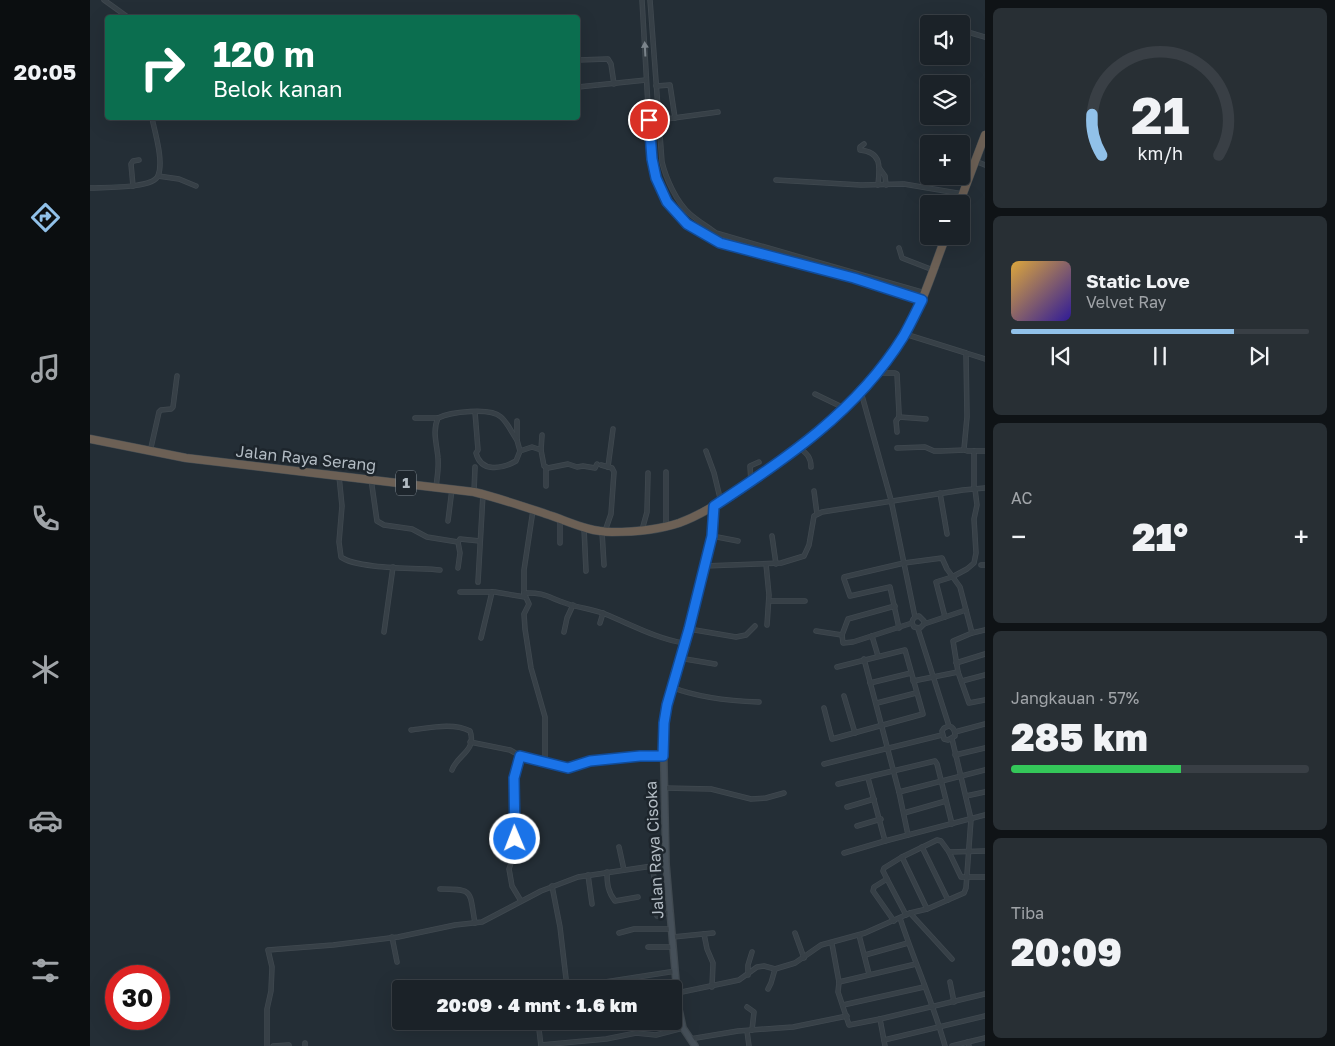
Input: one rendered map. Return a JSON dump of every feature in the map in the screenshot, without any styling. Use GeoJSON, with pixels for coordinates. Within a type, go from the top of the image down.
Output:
{"type":"FeatureCollection","features":[{"type":"Feature","properties":{"kind":"highway"},"geometry":{"type":"LineString","coordinates":[[963,194],[985,135]]}},
{"type":"Feature","properties":{"kind":"highway","name":"Jalan Raya Serang"},"geometry":{"type":"LineString","coordinates":[[90,439],[150,452],[254,467],[474,492],[584,528],[604,531],[642,530],[666,526],[679,523],[718,504],[751,482],[830,423],[861,392],[905,334],[923,296],[943,245]]}},
{"type":"Feature","properties":{"kind":"street"},"geometry":{"type":"LineString","coordinates":[[104,0],[125,15]]}},
{"type":"Feature","properties":{"kind":"street"},"geometry":{"type":"LineString","coordinates":[[642,0],[652,159],[656,178],[667,202],[687,224],[720,243],[923,296]]}},
{"type":"Feature","properties":{"kind":"street"},"geometry":{"type":"LineString","coordinates":[[650,0],[662,162],[665,174],[674,192],[689,213],[716,233],[923,296]]}},
{"type":"Feature","properties":{"kind":"street"},"geometry":{"type":"LineString","coordinates":[[970,33],[985,37]]}},
{"type":"Feature","properties":{"kind":"street"},"geometry":{"type":"LineString","coordinates":[[580,60],[608,59],[611,64],[614,84]]}},
{"type":"Feature","properties":{"kind":"street"},"geometry":{"type":"LineString","coordinates":[[580,87],[614,84],[655,77]]}},
{"type":"Feature","properties":{"kind":"street"},"geometry":{"type":"LineString","coordinates":[[656,86],[670,85],[675,118]]}},
{"type":"Feature","properties":{"kind":"street"},"geometry":{"type":"LineString","coordinates":[[658,120],[718,112]]}},
{"type":"Feature","properties":{"kind":"street"},"geometry":{"type":"LineString","coordinates":[[90,188],[140,186],[154,181],[158,176],[159,154],[152,120]]}},
{"type":"Feature","properties":{"kind":"street"},"geometry":{"type":"LineString","coordinates":[[864,144],[859,148],[860,150],[867,150],[875,155],[880,169],[885,176],[886,185]]}},
{"type":"Feature","properties":{"kind":"street"},"geometry":{"type":"LineString","coordinates":[[133,186],[131,164],[133,161],[138,160]]}},
{"type":"Feature","properties":{"kind":"street"},"geometry":{"type":"LineString","coordinates":[[975,162],[985,165]]}},
{"type":"Feature","properties":{"kind":"street"},"geometry":{"type":"LineString","coordinates":[[878,185],[880,169]]}},
{"type":"Feature","properties":{"kind":"street"},"geometry":{"type":"LineString","coordinates":[[158,176],[196,186]]}},
{"type":"Feature","properties":{"kind":"street"},"geometry":{"type":"LineString","coordinates":[[776,180],[861,185],[904,184],[963,194]]}},
{"type":"Feature","properties":{"kind":"street"},"geometry":{"type":"LineString","coordinates":[[740,248],[742,240]]}},
{"type":"Feature","properties":{"kind":"street"},"geometry":{"type":"LineString","coordinates":[[899,248],[902,258],[933,270]]}},
{"type":"Feature","properties":{"kind":"street"},"geometry":{"type":"LineString","coordinates":[[905,334],[985,359]]}},
{"type":"Feature","properties":{"kind":"street"},"geometry":{"type":"LineString","coordinates":[[965,450],[966,353]]}},
{"type":"Feature","properties":{"kind":"street"},"geometry":{"type":"LineString","coordinates":[[877,373],[897,374],[899,417],[896,421],[897,432]]}},
{"type":"Feature","properties":{"kind":"street"},"geometry":{"type":"LineString","coordinates":[[150,452],[159,412],[173,407],[177,376]]}},
{"type":"Feature","properties":{"kind":"street"},"geometry":{"type":"LineString","coordinates":[[861,392],[891,500],[916,617]]}},
{"type":"Feature","properties":{"kind":"street"},"geometry":{"type":"LineString","coordinates":[[815,394],[845,408]]}},
{"type":"Feature","properties":{"kind":"street"},"geometry":{"type":"LineString","coordinates":[[474,412],[478,460],[482,464],[497,469],[516,461],[520,451],[517,440],[517,421]]}},
{"type":"Feature","properties":{"kind":"street"},"geometry":{"type":"LineString","coordinates":[[415,418],[438,418],[454,413],[486,412],[500,416],[517,440]]}},
{"type":"Feature","properties":{"kind":"street"},"geometry":{"type":"LineString","coordinates":[[899,417],[926,419]]}},
{"type":"Feature","properties":{"kind":"street"},"geometry":{"type":"LineString","coordinates":[[436,487],[438,459],[435,427],[438,418]]}},
{"type":"Feature","properties":{"kind":"street"},"geometry":{"type":"LineString","coordinates":[[608,467],[613,429]]}},
{"type":"Feature","properties":{"kind":"street"},"geometry":{"type":"LineString","coordinates":[[542,435],[546,486]]}},
{"type":"Feature","properties":{"kind":"street"},"geometry":{"type":"LineString","coordinates":[[520,451],[532,447],[542,450]]}},
{"type":"Feature","properties":{"kind":"street"},"geometry":{"type":"LineString","coordinates":[[799,447],[810,456],[811,467]]}},
{"type":"Feature","properties":{"kind":"street"},"geometry":{"type":"LineString","coordinates":[[897,448],[925,447],[941,451],[985,450]]}},
{"type":"Feature","properties":{"kind":"street"},"geometry":{"type":"LineString","coordinates":[[706,451],[714,473],[718,504]]}},
{"type":"Feature","properties":{"kind":"street"},"geometry":{"type":"LineString","coordinates":[[945,617],[936,582],[966,570],[975,560],[974,519],[977,505],[974,489],[974,451]]}},
{"type":"Feature","properties":{"kind":"street"},"geometry":{"type":"LineString","coordinates":[[751,482],[750,466],[760,462]]}},
{"type":"Feature","properties":{"kind":"street"},"geometry":{"type":"LineString","coordinates":[[546,467],[568,464],[577,467],[595,468],[599,465],[608,467],[614,472],[611,514],[604,531],[604,565]]}},
{"type":"Feature","properties":{"kind":"street"},"geometry":{"type":"LineString","coordinates":[[474,492],[475,467]]}},
{"type":"Feature","properties":{"kind":"street"},"geometry":{"type":"LineString","coordinates":[[666,472],[666,526]]}},
{"type":"Feature","properties":{"kind":"street"},"geometry":{"type":"LineString","coordinates":[[642,530],[647,512],[648,473]]}},
{"type":"Feature","properties":{"kind":"street"},"geometry":{"type":"LineString","coordinates":[[339,476],[342,506],[339,542],[341,557],[346,561],[352,562],[440,570]]}},
{"type":"Feature","properties":{"kind":"street"},"geometry":{"type":"LineString","coordinates":[[371,479],[376,517],[380,523],[412,529],[427,538],[458,542],[460,539],[480,541]]}},
{"type":"Feature","properties":{"kind":"street"},"geometry":{"type":"LineString","coordinates":[[704,566],[776,564],[792,561],[804,556],[809,545],[814,516],[817,514],[891,500],[985,488]]}},
{"type":"Feature","properties":{"kind":"street"},"geometry":{"type":"LineString","coordinates":[[448,521],[452,489]]}},
{"type":"Feature","properties":{"kind":"street"},"geometry":{"type":"LineString","coordinates":[[814,491],[817,514]]}},
{"type":"Feature","properties":{"kind":"street"},"geometry":{"type":"LineString","coordinates":[[940,493],[947,534]]}},
{"type":"Feature","properties":{"kind":"street"},"geometry":{"type":"LineString","coordinates":[[478,582],[483,494]]}},
{"type":"Feature","properties":{"kind":"street","name":"Jalan Raya Cisoka"},"geometry":{"type":"LineString","coordinates":[[676,980],[666,864],[664,723],[671,687],[689,629],[712,536],[718,504]]}},
{"type":"Feature","properties":{"kind":"street"},"geometry":{"type":"LineString","coordinates":[[533,510],[524,570],[525,595],[529,604],[524,617],[531,668],[545,717],[546,761]]}},
{"type":"Feature","properties":{"kind":"street"},"geometry":{"type":"LineString","coordinates":[[560,519],[560,543]]}},
{"type":"Feature","properties":{"kind":"street"},"geometry":{"type":"LineString","coordinates":[[584,528],[586,571]]}},
{"type":"Feature","properties":{"kind":"street"},"geometry":{"type":"LineString","coordinates":[[712,536],[738,541]]}},
{"type":"Feature","properties":{"kind":"street"},"geometry":{"type":"LineString","coordinates":[[772,536],[776,564]]}},
{"type":"Feature","properties":{"kind":"street"},"geometry":{"type":"LineString","coordinates":[[458,542],[460,553],[458,568]]}},
{"type":"Feature","properties":{"kind":"street"},"geometry":{"type":"LineString","coordinates":[[899,628],[890,587],[850,596],[844,579],[846,575],[942,558],[952,577],[960,587],[972,633]]}},
{"type":"Feature","properties":{"kind":"street"},"geometry":{"type":"LineString","coordinates":[[766,564],[767,625]]}},
{"type":"Feature","properties":{"kind":"street"},"geometry":{"type":"LineString","coordinates":[[384,632],[393,566]]}},
{"type":"Feature","properties":{"kind":"street"},"geometry":{"type":"LineString","coordinates":[[460,592],[525,595],[538,592],[573,605],[603,613],[671,641],[684,643]]}},
{"type":"Feature","properties":{"kind":"street"},"geometry":{"type":"LineString","coordinates":[[481,638],[492,592]]}},
{"type":"Feature","properties":{"kind":"street"},"geometry":{"type":"LineString","coordinates":[[768,601],[805,601]]}},
{"type":"Feature","properties":{"kind":"street"},"geometry":{"type":"LineString","coordinates":[[564,632],[567,618],[573,605]]}},
{"type":"Feature","properties":{"kind":"street"},"geometry":{"type":"LineString","coordinates":[[894,606],[848,619],[842,635],[843,643],[899,628],[912,623],[912,619],[916,617]]}},
{"type":"Feature","properties":{"kind":"street"},"geometry":{"type":"LineString","coordinates":[[918,628],[924,624],[966,610]]}},
{"type":"Feature","properties":{"kind":"street"},"geometry":{"type":"LineString","coordinates":[[600,623],[603,613]]}},
{"type":"Feature","properties":{"kind":"street"},"geometry":{"type":"LineString","coordinates":[[916,617],[922,618],[924,624]]}},
{"type":"Feature","properties":{"kind":"street"},"geometry":{"type":"LineString","coordinates":[[912,623],[914,627],[918,628],[949,726],[955,732]]}},
{"type":"Feature","properties":{"kind":"street"},"geometry":{"type":"LineString","coordinates":[[689,629],[736,637],[746,635],[755,626]]}},
{"type":"Feature","properties":{"kind":"street"},"geometry":{"type":"LineString","coordinates":[[985,630],[953,641],[958,672],[970,703],[985,700]]}},
{"type":"Feature","properties":{"kind":"street"},"geometry":{"type":"LineString","coordinates":[[816,631],[842,635]]}},
{"type":"Feature","properties":{"kind":"street"},"geometry":{"type":"LineString","coordinates":[[872,636],[878,656]]}},
{"type":"Feature","properties":{"kind":"street"},"geometry":{"type":"LineString","coordinates":[[824,708],[832,739],[923,714],[905,650],[837,667]]}},
{"type":"Feature","properties":{"kind":"street"},"geometry":{"type":"LineString","coordinates":[[956,663],[985,654]]}},
{"type":"Feature","properties":{"kind":"street"},"geometry":{"type":"LineString","coordinates":[[680,658],[714,664]]}},
{"type":"Feature","properties":{"kind":"street"},"geometry":{"type":"LineString","coordinates":[[864,659],[899,792],[908,835]]}},
{"type":"Feature","properties":{"kind":"street"},"geometry":{"type":"LineString","coordinates":[[913,681],[958,672]]}},
{"type":"Feature","properties":{"kind":"street"},"geometry":{"type":"LineString","coordinates":[[870,683],[911,673]]}},
{"type":"Feature","properties":{"kind":"street"},"geometry":{"type":"LineString","coordinates":[[962,681],[985,675]]}},
{"type":"Feature","properties":{"kind":"street"},"geometry":{"type":"LineString","coordinates":[[671,687],[688,694],[726,700],[759,702]]}},
{"type":"Feature","properties":{"kind":"street"},"geometry":{"type":"LineString","coordinates":[[876,703],[916,693]]}},
{"type":"Feature","properties":{"kind":"street"},"geometry":{"type":"LineString","coordinates":[[844,696],[855,733]]}},
{"type":"Feature","properties":{"kind":"street"},"geometry":{"type":"LineString","coordinates":[[955,732],[985,724]]}},
{"type":"Feature","properties":{"kind":"street"},"geometry":{"type":"LineString","coordinates":[[942,735],[944,728],[949,726]]}},
{"type":"Feature","properties":{"kind":"street"},"geometry":{"type":"LineString","coordinates":[[411,730],[432,727],[458,727],[470,731],[467,754],[457,760],[452,770]]}},
{"type":"Feature","properties":{"kind":"street"},"geometry":{"type":"LineString","coordinates":[[682,992],[739,980],[757,967],[775,969],[795,963],[822,945],[832,944],[860,935],[964,893],[971,819],[952,739],[955,732]]}},
{"type":"Feature","properties":{"kind":"street"},"geometry":{"type":"LineString","coordinates":[[824,764],[942,735]]}},
{"type":"Feature","properties":{"kind":"street"},"geometry":{"type":"LineString","coordinates":[[942,735],[944,738],[952,739]]}},
{"type":"Feature","properties":{"kind":"street"},"geometry":{"type":"LineString","coordinates":[[470,742],[510,750],[526,759],[546,761],[568,768],[590,761],[640,756],[663,756]]}},
{"type":"Feature","properties":{"kind":"street"},"geometry":{"type":"LineString","coordinates":[[955,755],[985,748]]}},
{"type":"Feature","properties":{"kind":"street"},"geometry":{"type":"LineString","coordinates":[[520,756],[514,778],[515,851],[509,869],[512,886],[521,901]]}},
{"type":"Feature","properties":{"kind":"street"},"geometry":{"type":"LineString","coordinates":[[838,784],[935,761],[942,781],[952,824]]}},
{"type":"Feature","properties":{"kind":"street"},"geometry":{"type":"LineString","coordinates":[[899,792],[985,770]]}},
{"type":"Feature","properties":{"kind":"street"},"geometry":{"type":"LineString","coordinates":[[868,778],[881,819],[885,841]]}},
{"type":"Feature","properties":{"kind":"street"},"geometry":{"type":"LineString","coordinates":[[664,788],[711,789],[751,799],[766,798],[784,793]]}},
{"type":"Feature","properties":{"kind":"street"},"geometry":{"type":"LineString","coordinates":[[966,796],[985,792]]}},
{"type":"Feature","properties":{"kind":"street"},"geometry":{"type":"LineString","coordinates":[[847,806],[874,798]]}},
{"type":"Feature","properties":{"kind":"street"},"geometry":{"type":"LineString","coordinates":[[904,813],[946,801]]}},
{"type":"Feature","properties":{"kind":"street"},"geometry":{"type":"LineString","coordinates":[[844,853],[985,815]]}},
{"type":"Feature","properties":{"kind":"street"},"geometry":{"type":"LineString","coordinates":[[856,826],[881,819]]}},
{"type":"Feature","properties":{"kind":"street"},"geometry":{"type":"LineString","coordinates":[[952,959],[908,914],[883,871],[884,868],[937,840],[941,841],[949,852],[960,877],[985,877]]}},
{"type":"Feature","properties":{"kind":"street"},"geometry":{"type":"LineString","coordinates":[[619,846],[624,870]]}},
{"type":"Feature","properties":{"kind":"street"},"geometry":{"type":"LineString","coordinates":[[922,847],[948,900]]}},
{"type":"Feature","properties":{"kind":"street"},"geometry":{"type":"LineString","coordinates":[[949,852],[985,851]]}},
{"type":"Feature","properties":{"kind":"street"},"geometry":{"type":"LineString","coordinates":[[902,858],[926,909]]}},
{"type":"Feature","properties":{"kind":"street"},"geometry":{"type":"LineString","coordinates":[[266,1046],[267,1009],[271,991],[272,968],[268,950],[334,945],[475,923],[488,920],[552,886],[588,875],[666,864]]}},
{"type":"Feature","properties":{"kind":"street"},"geometry":{"type":"LineString","coordinates":[[652,867],[656,887]]}},
{"type":"Feature","properties":{"kind":"street"},"geometry":{"type":"LineString","coordinates":[[607,872],[607,884],[615,901],[638,897]]}},
{"type":"Feature","properties":{"kind":"street"},"geometry":{"type":"LineString","coordinates":[[588,875],[592,904]]}},
{"type":"Feature","properties":{"kind":"street"},"geometry":{"type":"LineString","coordinates":[[887,878],[874,887],[873,892],[894,921]]}},
{"type":"Feature","properties":{"kind":"street"},"geometry":{"type":"LineString","coordinates":[[552,886],[560,927],[566,980]]}},
{"type":"Feature","properties":{"kind":"street"},"geometry":{"type":"LineString","coordinates":[[440,889],[462,889],[466,891],[470,896],[475,923]]}},
{"type":"Feature","properties":{"kind":"street"},"geometry":{"type":"LineString","coordinates":[[657,916],[671,912]]}},
{"type":"Feature","properties":{"kind":"street"},"geometry":{"type":"LineString","coordinates":[[900,918],[924,987],[934,1007],[945,1046]]}},
{"type":"Feature","properties":{"kind":"street"},"geometry":{"type":"LineString","coordinates":[[619,933],[634,929],[672,929]]}},
{"type":"Feature","properties":{"kind":"street"},"geometry":{"type":"LineString","coordinates":[[673,937],[713,933]]}},
{"type":"Feature","properties":{"kind":"street"},"geometry":{"type":"LineString","coordinates":[[795,933],[804,958]]}},
{"type":"Feature","properties":{"kind":"street"},"geometry":{"type":"LineString","coordinates":[[704,934],[707,949],[713,963],[712,987]]}},
{"type":"Feature","properties":{"kind":"street"},"geometry":{"type":"LineString","coordinates":[[860,935],[869,974]]}},
{"type":"Feature","properties":{"kind":"street"},"geometry":{"type":"LineString","coordinates":[[392,937],[397,962]]}},
{"type":"Feature","properties":{"kind":"street"},"geometry":{"type":"LineString","coordinates":[[865,955],[908,943]]}},
{"type":"Feature","properties":{"kind":"street"},"geometry":{"type":"LineString","coordinates":[[832,944],[839,982],[838,992],[849,1025],[985,994]]}},
{"type":"Feature","properties":{"kind":"street"},"geometry":{"type":"LineString","coordinates":[[648,947],[674,947]]}},
{"type":"Feature","properties":{"kind":"street"},"geometry":{"type":"LineString","coordinates":[[748,975],[748,965],[752,952]]}},
{"type":"Feature","properties":{"kind":"street"},"geometry":{"type":"LineString","coordinates":[[839,982],[916,964]]}},
{"type":"Feature","properties":{"kind":"street"},"geometry":{"type":"LineString","coordinates":[[768,990],[775,969]]}},
{"type":"Feature","properties":{"kind":"street"},"geometry":{"type":"LineString","coordinates":[[625,980],[676,972]]}},
{"type":"Feature","properties":{"kind":"street"},"geometry":{"type":"LineString","coordinates":[[950,982],[954,1002]]}},
{"type":"Feature","properties":{"kind":"street"},"geometry":{"type":"LineString","coordinates":[[843,1005],[924,987]]}},
{"type":"Feature","properties":{"kind":"street"},"geometry":{"type":"LineString","coordinates":[[747,1007],[754,1012],[749,1031],[749,1046]]}},
{"type":"Feature","properties":{"kind":"street"},"geometry":{"type":"LineString","coordinates":[[690,1039],[793,1027],[847,1016]]}},
{"type":"Feature","properties":{"kind":"street"},"geometry":{"type":"LineString","coordinates":[[884,1040],[985,1016]]}},
{"type":"Feature","properties":{"kind":"street"},"geometry":{"type":"LineString","coordinates":[[880,1019],[885,1046]]}},
{"type":"Feature","properties":{"kind":"street","name":"Jalan Raya Cisoka"},"geometry":{"type":"LineString","coordinates":[[682,1022],[683,1028],[695,1046]]}},
{"type":"Feature","properties":{"kind":"street"},"geometry":{"type":"LineString","coordinates":[[539,1030],[541,1046],[606,1039],[636,1033],[656,1035],[683,1028]]}},
{"type":"Feature","properties":{"kind":"street"},"geometry":{"type":"LineString","coordinates":[[952,1046],[969,1044],[985,1038]]}},
{"type":"Feature","properties":{"kind":"street"},"geometry":{"type":"LineString","coordinates":[[273,1046],[289,1046]]}},
{"type":"Feature","properties":{"kind":"route"},"geometry":{"type":"LineString","coordinates":[[515,839],[514,778],[520,756],[526,759],[554,763],[564,768],[590,761],[640,756],[663,756],[664,723],[667,705],[689,629],[712,536],[714,506],[780,461],[836,418],[893,353],[922,300],[854,278],[720,243],[687,224],[667,202],[656,178],[652,159],[649,120]]}}]}
